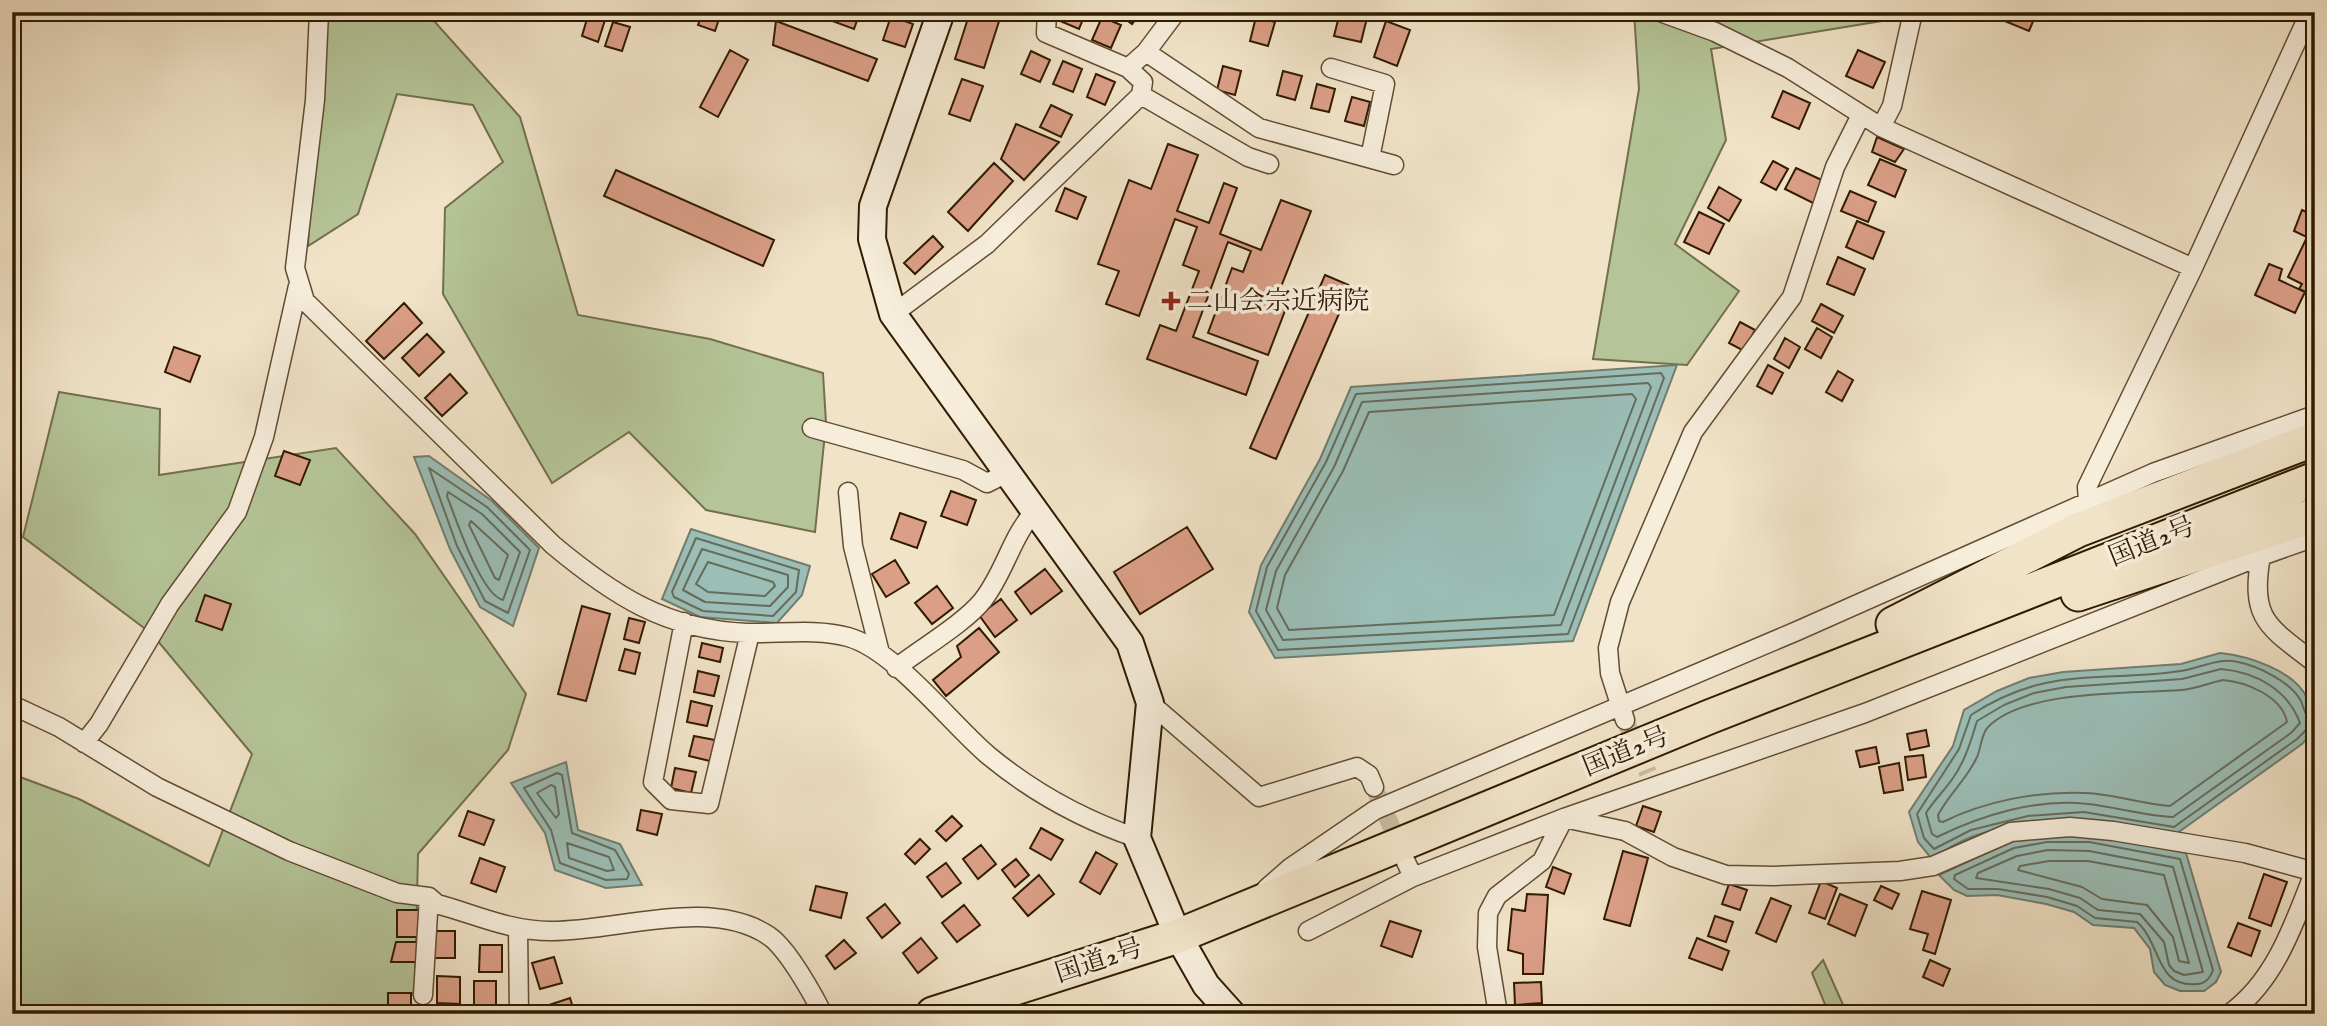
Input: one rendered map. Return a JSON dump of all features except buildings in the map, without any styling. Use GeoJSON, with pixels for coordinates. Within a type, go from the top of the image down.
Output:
{"type":"FeatureCollection","features":[{"type":"Feature","properties":{"kind":"highway"},"geometry":{"type":"LineString","coordinates":[[1709,718],[2078,530],[2315,439]]}},
{"type":"Feature","properties":{"kind":"highway","name":"国道2号"},"geometry":{"type":"LineString","coordinates":[[933,1014],[1178,936],[1709,718],[2315,479]]}},
{"type":"Feature","properties":{"kind":"highway"},"geometry":{"type":"LineString","coordinates":[[1919,635],[1961,633],[2315,515]]}},
{"type":"Feature","properties":{"kind":"street"},"geometry":{"type":"LineString","coordinates":[[319,12],[315,100],[295,268],[298,286],[305,302],[553,545],[582,569],[647,611],[721,632],[810,632],[848,637],[880,653],[988,755],[1037,793],[1092,822],[1137,838]]}},
{"type":"Feature","properties":{"kind":"street"},"geometry":{"type":"LineString","coordinates":[[941,12],[873,206],[872,239],[892,314],[1130,643],[1150,703],[1137,838],[1178,936],[1206,985],[1232,1014]]}},
{"type":"Feature","properties":{"kind":"street"},"geometry":{"type":"LineString","coordinates":[[892,314],[987,244],[1141,95],[1143,82],[1128,68],[1046,33],[1047,12]]}},
{"type":"Feature","properties":{"kind":"street"},"geometry":{"type":"LineString","coordinates":[[1128,68],[1146,52],[1176,12]]}},
{"type":"Feature","properties":{"kind":"street"},"geometry":{"type":"LineString","coordinates":[[1660,12],[1715,32],[1788,68],[1881,127],[2193,268]]}},
{"type":"Feature","properties":{"kind":"street"},"geometry":{"type":"LineString","coordinates":[[1881,127],[1892,106],[1913,12]]}},
{"type":"Feature","properties":{"kind":"street"},"geometry":{"type":"LineString","coordinates":[[2088,500],[2087,487],[2311,16]]}},
{"type":"Feature","properties":{"kind":"street"},"geometry":{"type":"LineString","coordinates":[[1146,52],[1259,128],[1394,165]]}},
{"type":"Feature","properties":{"kind":"street"},"geometry":{"type":"LineString","coordinates":[[1331,68],[1385,84],[1370,158]]}},
{"type":"Feature","properties":{"kind":"street"},"geometry":{"type":"LineString","coordinates":[[1141,95],[1248,157],[1269,164]]}},
{"type":"Feature","properties":{"kind":"street"},"geometry":{"type":"LineString","coordinates":[[1623,712],[1609,673],[1608,648],[1620,602],[1693,432],[1792,297],[1835,167],[1861,115]]}},
{"type":"Feature","properties":{"kind":"street"},"geometry":{"type":"LineString","coordinates":[[83,743],[99,724],[170,604],[237,512],[264,437],[298,286]]}},
{"type":"Feature","properties":{"kind":"street"},"geometry":{"type":"LineString","coordinates":[[1245,908],[1290,868],[1375,810],[1623,712],[2064,518],[2088,500],[2153,472],[2315,415]]}},
{"type":"Feature","properties":{"kind":"street"},"geometry":{"type":"LineString","coordinates":[[812,428],[963,470],[987,483],[1007,473]]}},
{"type":"Feature","properties":{"kind":"street"},"geometry":{"type":"LineString","coordinates":[[848,492],[853,546],[880,653]]}},
{"type":"Feature","properties":{"kind":"street"},"geometry":{"type":"LineString","coordinates":[[896,668],[981,603],[999,577],[1018,528],[1035,511]]}},
{"type":"Feature","properties":{"kind":"street"},"geometry":{"type":"LineString","coordinates":[[1308,931],[1410,870],[1564,818],[1651,780],[1865,713],[2102,612],[2315,537]]}},
{"type":"Feature","properties":{"kind":"street"},"geometry":{"type":"LineString","coordinates":[[2261,555],[2258,575],[2262,616],[2269,628],[2315,663]]}},
{"type":"Feature","properties":{"kind":"street"},"geometry":{"type":"LineString","coordinates":[[684,622],[653,782],[671,800],[709,804],[750,633]]}},
{"type":"Feature","properties":{"kind":"street"},"geometry":{"type":"LineString","coordinates":[[1150,703],[1259,797],[1357,767],[1369,775],[1374,787]]}},
{"type":"Feature","properties":{"kind":"street"},"geometry":{"type":"LineString","coordinates":[[12,705],[59,727],[157,787],[289,851],[397,893],[429,897],[437,904],[518,930],[553,931],[708,917],[737,921],[770,936],[821,1013]]}},
{"type":"Feature","properties":{"kind":"street"},"geometry":{"type":"LineString","coordinates":[[1564,818],[1625,831],[1673,857],[1726,875],[1774,876],[1900,871],[1933,866],[2011,832],[2070,827],[2245,853],[2314,872],[2296,923],[2268,973],[2244,1003],[2229,1014]]}},
{"type":"Feature","properties":{"kind":"street"},"geometry":{"type":"LineString","coordinates":[[1498,1014],[1487,947],[1488,913],[1497,896],[1542,861],[1564,818]]}},
{"type":"Feature","properties":{"kind":"street"},"geometry":{"type":"LineString","coordinates":[[423,995],[429,897]]}},
{"type":"Feature","properties":{"kind":"street"},"geometry":{"type":"LineString","coordinates":[[518,930],[519,1014]]}},
{"type":"Feature","properties":{"kind":"green space"},"geometry":{"type":"Polygon","coordinates":[[[314,12],[426,12],[520,117],[578,315],[710,339],[823,373],[826,423],[815,532],[706,510],[629,432],[552,483],[443,294],[445,208],[503,162],[473,105],[397,94],[358,214],[308,246],[316,84],[314,12]]]}},
{"type":"Feature","properties":{"kind":"green space"},"geometry":{"type":"Polygon","coordinates":[[[1634,12],[1913,12],[1912,16],[1711,49],[1726,140],[1675,244],[1739,291],[1687,365],[1593,359],[1639,89],[1634,12]]]}},
{"type":"Feature","properties":{"kind":"green space"},"geometry":{"type":"Polygon","coordinates":[[[59,392],[160,409],[159,475],[336,448],[415,534],[526,694],[508,750],[418,854],[415,989],[402,1014],[12,1014],[12,774],[79,799],[209,866],[252,754],[152,634],[23,537],[59,392]]]}},
{"type":"Feature","properties":{"kind":"green space"},"geometry":{"type":"Polygon","coordinates":[[[1823,960],[1844,1007],[1850,1014],[1829,1014],[1812,973],[1823,960]]]}},
{"type":"Feature","properties":{"kind":"water"},"geometry":{"type":"Polygon","coordinates":[[[1677,365],[1573,641],[1275,658],[1249,612],[1261,565],[1320,459],[1351,387],[1677,365]]]}},
{"type":"Feature","properties":{"kind":"water"},"geometry":{"type":"Polygon","coordinates":[[[429,456],[492,501],[539,548],[513,626],[480,607],[450,549],[414,457],[429,456]]]}},
{"type":"Feature","properties":{"kind":"water"},"geometry":{"type":"Polygon","coordinates":[[[691,529],[810,566],[802,595],[777,623],[700,617],[662,599],[691,529]]]}},
{"type":"Feature","properties":{"kind":"water"},"geometry":{"type":"Polygon","coordinates":[[[2220,653],[2256,661],[2292,680],[2301,688],[2309,702],[2314,731],[2302,744],[2176,834],[2125,825],[2049,821],[1999,828],[1957,843],[1931,858],[1918,842],[1909,812],[1953,746],[1964,710],[1997,691],[2029,678],[2063,672],[2181,664],[2220,653]]]}},
{"type":"Feature","properties":{"kind":"water"},"geometry":{"type":"Polygon","coordinates":[[[566,762],[578,830],[620,844],[642,885],[606,888],[555,870],[545,833],[511,783],[566,762]]]}},
{"type":"Feature","properties":{"kind":"water"},"geometry":{"type":"Polygon","coordinates":[[[2047,834],[2090,835],[2186,853],[2221,972],[2216,982],[2204,991],[2180,991],[2165,985],[2154,972],[2150,949],[2134,928],[2093,925],[2074,912],[2046,904],[1997,895],[1967,896],[1954,890],[1939,875],[2013,841],[2047,834]]]}},
{"type":"Feature","properties":{"kind":"tunnel"},"geometry":{"type":"LineString","coordinates":[[1625,720],[1648,773]]}},
{"type":"Feature","properties":{"kind":"tunnel"},"geometry":{"type":"LineString","coordinates":[[1374,787],[1401,849]]}},
{"type":"Feature","properties":{"kind":"place","name":"二山会宗近病院"},"geometry":{"type":"Point","coordinates":[1171,301]}}]}
